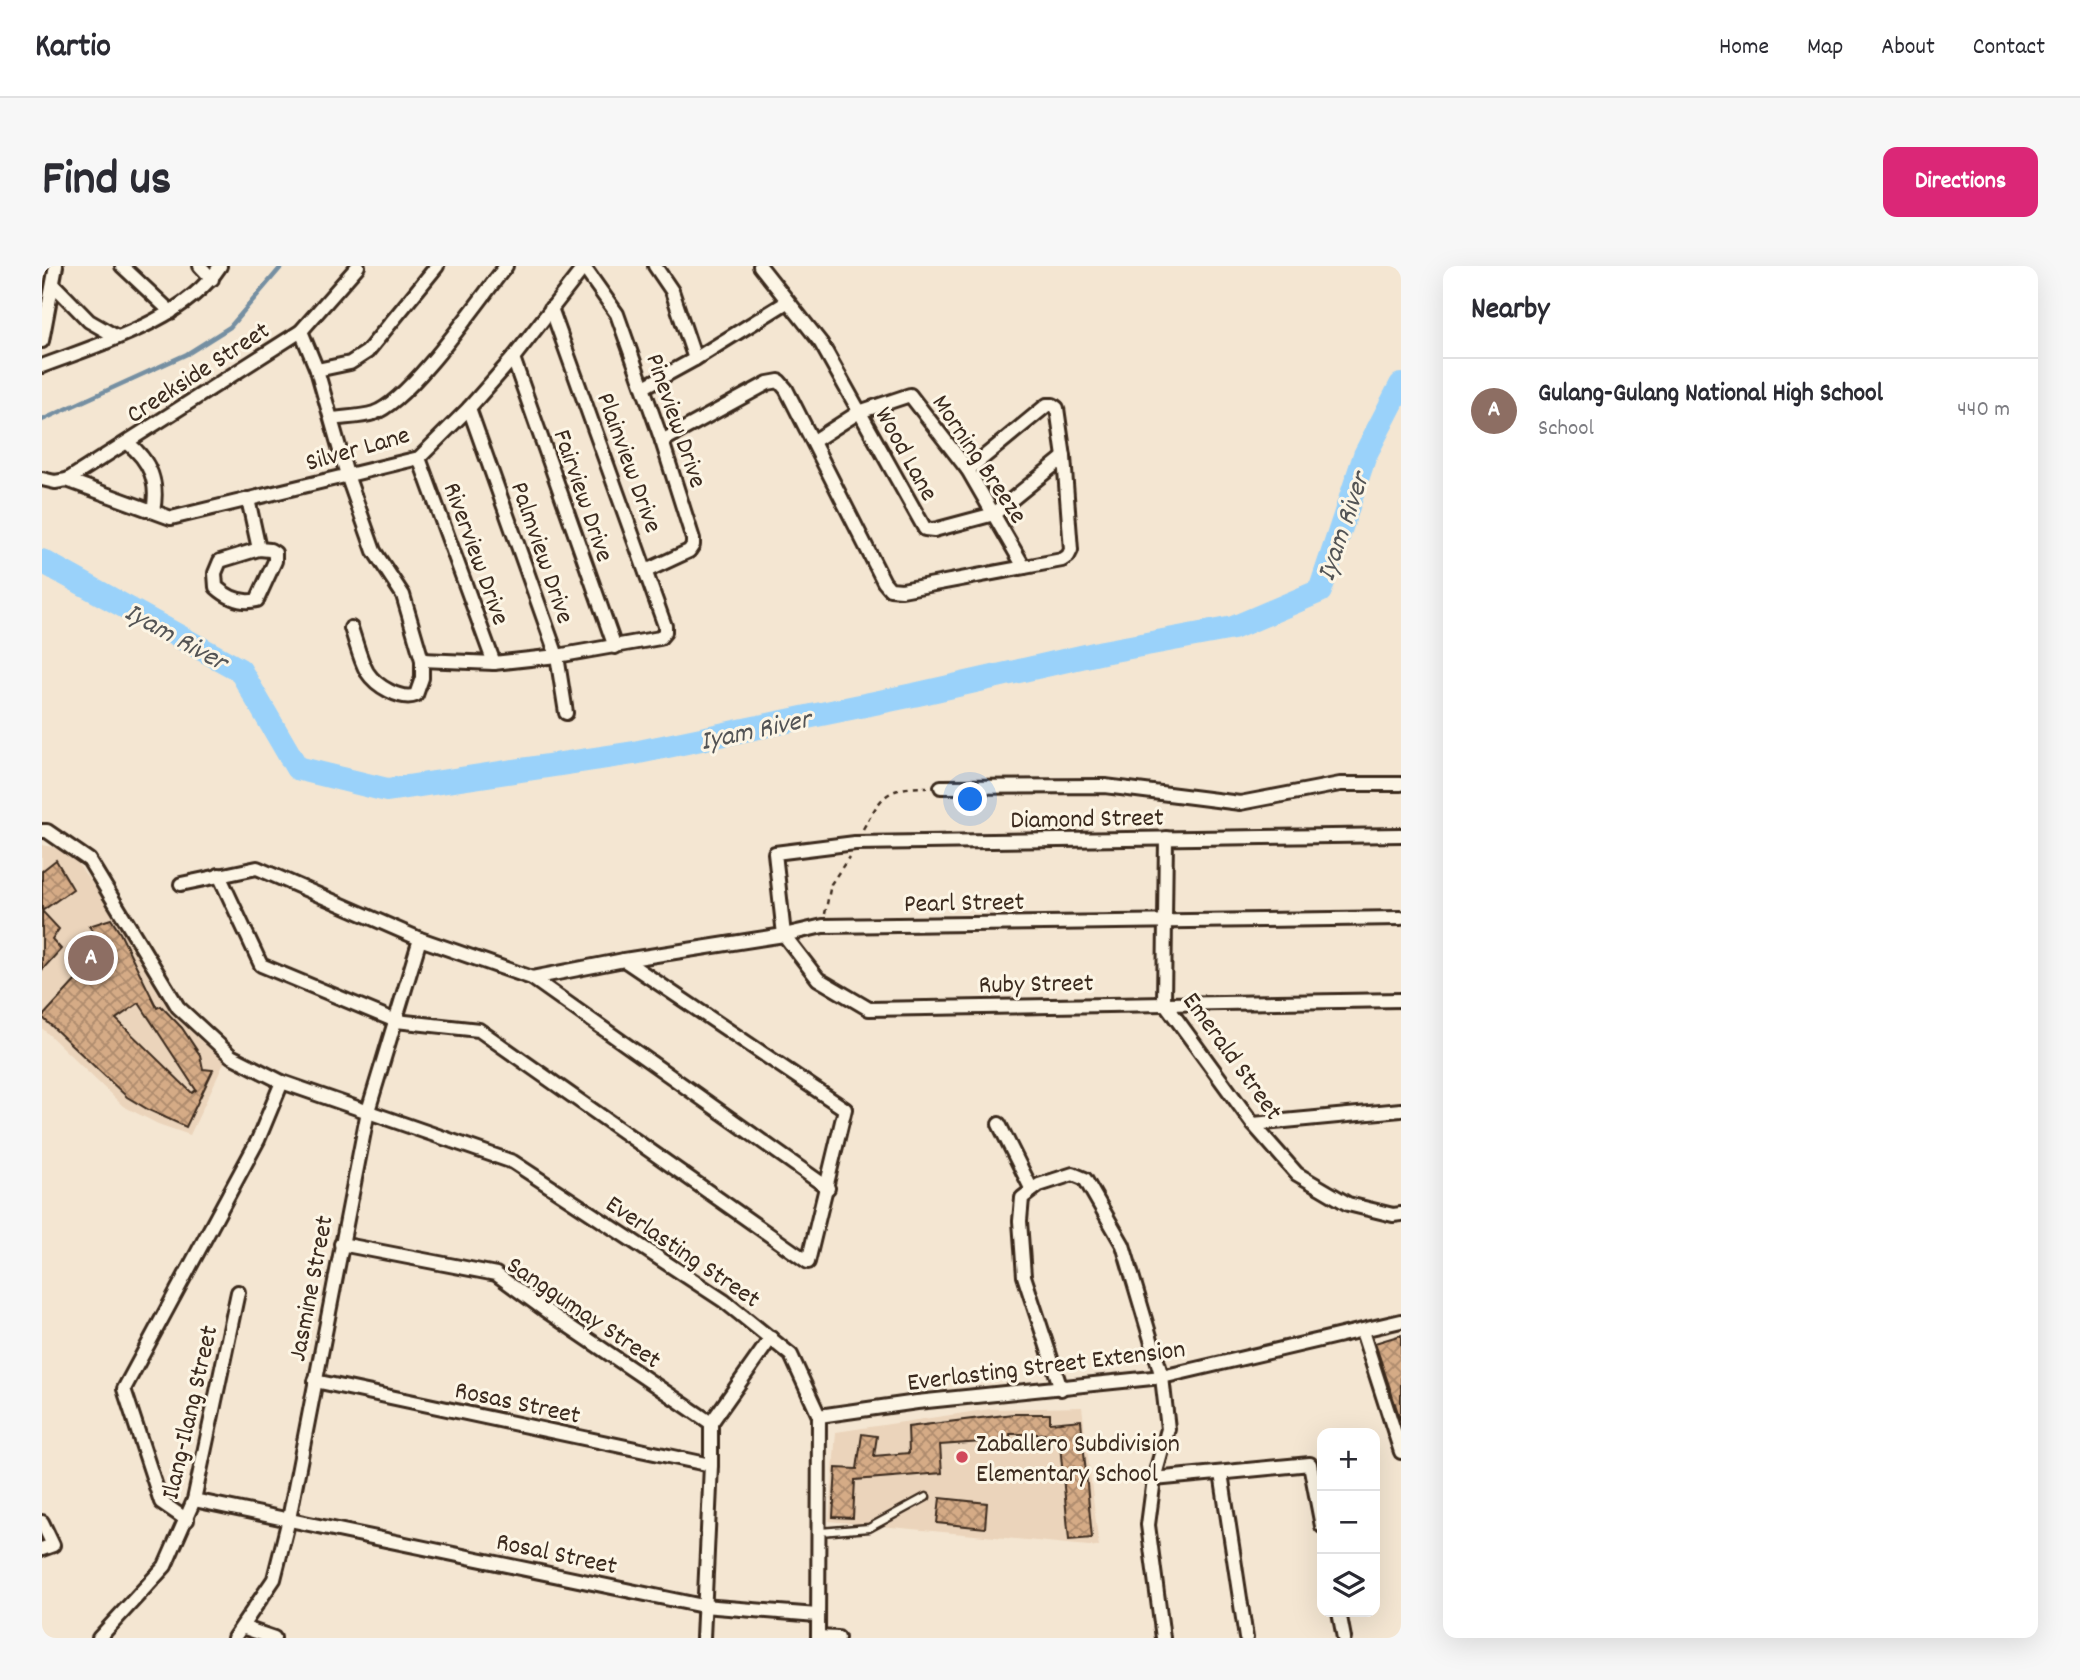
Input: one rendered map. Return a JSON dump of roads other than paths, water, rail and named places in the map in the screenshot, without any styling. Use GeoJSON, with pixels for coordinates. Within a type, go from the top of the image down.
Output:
{"type":"FeatureCollection","features":[{"type":"Feature","properties":{"kind":"street"},"geometry":{"type":"LineString","coordinates":[[42,341],[57,266]]}},
{"type":"Feature","properties":{"kind":"street"},"geometry":{"type":"LineString","coordinates":[[122,266],[171,312]]}},
{"type":"Feature","properties":{"kind":"street"},"geometry":{"type":"LineString","coordinates":[[200,266],[212,279]]}},
{"type":"Feature","properties":{"kind":"street"},"geometry":{"type":"LineString","coordinates":[[42,366],[117,337],[171,312],[212,279],[220,266]]}},
{"type":"Feature","properties":{"kind":"street","name":"Creekside Street"},"geometry":{"type":"LineString","coordinates":[[68,480],[301,331],[358,266]]}},
{"type":"Feature","properties":{"kind":"street"},"geometry":{"type":"LineString","coordinates":[[317,370],[349,363],[367,352],[437,266]]}},
{"type":"Feature","properties":{"kind":"street"},"geometry":{"type":"LineString","coordinates":[[332,419],[374,413],[397,400],[416,380],[506,266]]}},
{"type":"Feature","properties":{"kind":"street"},"geometry":{"type":"LineString","coordinates":[[655,266],[672,291],[695,359]]}},
{"type":"Feature","properties":{"kind":"street","name":"Wood Lane"},"geometry":{"type":"LineString","coordinates":[[760,266],[821,343],[925,529],[934,530],[994,514],[1064,457]]}},
{"type":"Feature","properties":{"kind":"street","name":"Silver Lane"},"geometry":{"type":"LineString","coordinates":[[68,480],[171,517],[419,458],[469,408],[513,358],[584,267]]}},
{"type":"Feature","properties":{"kind":"street","name":"Pineview Drive"},"geometry":{"type":"LineString","coordinates":[[584,267],[617,314],[693,539],[689,551],[646,571]]}},
{"type":"Feature","properties":{"kind":"street"},"geometry":{"type":"LineString","coordinates":[[53,284],[89,321],[117,337]]}},
{"type":"Feature","properties":{"kind":"street"},"geometry":{"type":"LineString","coordinates":[[643,387],[695,359],[787,302]]}},
{"type":"Feature","properties":{"kind":"street","name":"Plainview Drive"},"geometry":{"type":"LineString","coordinates":[[551,309],[665,626],[665,632],[660,638],[615,647]]}},
{"type":"Feature","properties":{"kind":"street"},"geometry":{"type":"LineString","coordinates":[[301,331],[317,370],[347,475],[374,551],[403,595],[422,660],[422,678],[416,695],[396,695],[368,674],[351,628]]}},
{"type":"Feature","properties":{"kind":"street","name":"Fairview Drive"},"geometry":{"type":"LineString","coordinates":[[513,358],[615,647]]}},
{"type":"Feature","properties":{"kind":"street"},"geometry":{"type":"LineString","coordinates":[[662,441],[768,383],[779,381],[786,389],[890,589],[901,590],[1068,556],[1070,550],[1064,457],[1057,408],[1047,405],[968,470]]}},
{"type":"Feature","properties":{"kind":"street","name":"Morning Breeze"},"geometry":{"type":"LineString","coordinates":[[814,442],[859,412],[911,395],[968,470],[1024,567]]}},
{"type":"Feature","properties":{"kind":"street","name":"Palmview Drive"},"geometry":{"type":"LineString","coordinates":[[469,408],[556,656],[566,713]]}},
{"type":"Feature","properties":{"kind":"street"},"geometry":{"type":"LineString","coordinates":[[128,443],[141,454],[151,470],[156,494],[152,511]]}},
{"type":"Feature","properties":{"kind":"street","name":"Riverview Drive"},"geometry":{"type":"LineString","coordinates":[[419,458],[494,663]]}},
{"type":"Feature","properties":{"kind":"street"},"geometry":{"type":"LineString","coordinates":[[42,479],[55,482],[68,480]]}},
{"type":"Feature","properties":{"kind":"street"},"geometry":{"type":"LineString","coordinates":[[248,499],[259,549]]}},
{"type":"Feature","properties":{"kind":"street"},"geometry":{"type":"LineString","coordinates":[[259,549],[275,553],[275,561],[257,600],[248,602],[227,597],[216,587],[215,573],[220,562],[259,549]]}},
{"type":"Feature","properties":{"kind":"street"},"geometry":{"type":"LineString","coordinates":[[422,660],[494,663],[615,647]]}},
{"type":"Feature","properties":{"kind":"street"},"geometry":{"type":"LineString","coordinates":[[941,787],[1105,786],[1240,803],[1340,784],[1401,785]]}},
{"type":"Feature","properties":{"kind":"street","name":"Everlasting Street"},"geometry":{"type":"LineString","coordinates":[[42,831],[47,831],[89,860],[178,1007],[231,1056],[282,1082],[513,1162],[724,1301],[791,1355],[818,1416],[818,1637]]}},
{"type":"Feature","properties":{"kind":"street","name":"Diamond Street"},"geometry":{"type":"LineString","coordinates":[[784,935],[775,853],[855,843],[1401,835]]}},
{"type":"Feature","properties":{"kind":"street","name":"Emerald Street"},"geometry":{"type":"LineString","coordinates":[[1166,838],[1164,1003],[1252,1124],[1297,1174],[1348,1204],[1393,1215],[1401,1214]]}},
{"type":"Feature","properties":{"kind":"street"},"geometry":{"type":"LineString","coordinates":[[181,884],[257,868],[420,939],[532,978],[828,1188]]}},
{"type":"Feature","properties":{"kind":"street"},"geometry":{"type":"LineString","coordinates":[[219,875],[261,965],[396,1021],[479,1030],[808,1262],[845,1109],[624,960]]}},
{"type":"Feature","properties":{"kind":"street","name":"Pearl Street"},"geometry":{"type":"LineString","coordinates":[[532,978],[823,926],[1401,918]]}},
{"type":"Feature","properties":{"kind":"street","name":"Ruby Street"},"geometry":{"type":"LineString","coordinates":[[784,935],[818,979],[869,1009],[1401,1000]]}},
{"type":"Feature","properties":{"kind":"street","name":"Jasmine Street"},"geometry":{"type":"LineString","coordinates":[[238,1633],[274,1578],[289,1519],[368,1111],[420,939]]}},
{"type":"Feature","properties":{"kind":"street"},"geometry":{"type":"LineString","coordinates":[[187,1520],[161,1502],[124,1389],[258,1140],[282,1082]]}},
{"type":"Feature","properties":{"kind":"street"},"geometry":{"type":"LineString","coordinates":[[1252,1124],[1401,1110]]}},
{"type":"Feature","properties":{"kind":"street"},"geometry":{"type":"LineString","coordinates":[[999,1124],[1032,1190]]}},
{"type":"Feature","properties":{"kind":"street"},"geometry":{"type":"LineString","coordinates":[[1060,1389],[1024,1276],[1020,1221],[1022,1198],[1039,1185],[1073,1174],[1085,1179],[1124,1245],[1162,1377],[1168,1429],[1154,1479],[1148,1525],[1163,1638]]}},
{"type":"Feature","properties":{"kind":"street","name":"Sanggumay Street"},"geometry":{"type":"LineString","coordinates":[[341,1244],[496,1275],[711,1423]]}},
{"type":"Feature","properties":{"kind":"street","name":"Ilang-Ilang Street"},"geometry":{"type":"LineString","coordinates":[[99,1638],[165,1566],[187,1520],[194,1500],[238,1292]]}},
{"type":"Feature","properties":{"kind":"street","name":"Everlasting Street Extension"},"geometry":{"type":"LineString","coordinates":[[818,1416],[917,1402],[1162,1377],[1401,1321]]}},
{"type":"Feature","properties":{"kind":"street"},"geometry":{"type":"LineString","coordinates":[[1362,1331],[1400,1444]]}},
{"type":"Feature","properties":{"kind":"street"},"geometry":{"type":"LineString","coordinates":[[703,1638],[711,1423],[771,1338]]}},
{"type":"Feature","properties":{"kind":"street","name":"Rosas Street"},"geometry":{"type":"LineString","coordinates":[[315,1381],[711,1465]]}},
{"type":"Feature","properties":{"kind":"street"},"geometry":{"type":"LineString","coordinates":[[1154,1479],[1310,1464],[1317,1500]]}},
{"type":"Feature","properties":{"kind":"street"},"geometry":{"type":"LineString","coordinates":[[1221,1473],[1246,1638]]}},
{"type":"Feature","properties":{"kind":"street","name":"Rosal Street"},"geometry":{"type":"LineString","coordinates":[[194,1500],[703,1606],[817,1615]]}},
{"type":"Feature","properties":{"kind":"street"},"geometry":{"type":"LineString","coordinates":[[42,1522],[52,1545],[42,1549]]}},
{"type":"Feature","properties":{"kind":"street"},"geometry":{"type":"LineString","coordinates":[[1340,1617],[1344,1638]]}},
{"type":"Feature","properties":{"kind":"street"},"geometry":{"type":"LineString","coordinates":[[238,1633],[274,1638]]}},
{"type":"Feature","properties":{"kind":"street"},"geometry":{"type":"LineString","coordinates":[[818,1637],[838,1638]]}},
{"type":"Feature","properties":{"kind":"lane"},"geometry":{"type":"LineString","coordinates":[[820,1532],[869,1528],[926,1497]]}},
{"type":"Feature","properties":{"kind":"waterway"},"geometry":{"type":"LineString","coordinates":[[42,420],[187,354],[230,327],[282,266]]}},
{"type":"Feature","properties":{"kind":"waterway","name":"Iyam River"},"geometry":{"type":"LineString","coordinates":[[42,561],[240,670],[297,768],[387,790],[634,753],[918,694],[1103,652],[1233,628],[1320,591],[1365,455],[1401,385]]}},
{"type":"Feature","properties":{"kind":"place","name":"Gulang-Gulang National High School"},"geometry":{"type":"Point","coordinates":[91,958]}},
{"type":"Feature","properties":{"kind":"place","name":"Zaballero Subdivision Elementary School"},"geometry":{"type":"Point","coordinates":[962,1457]}}]}
